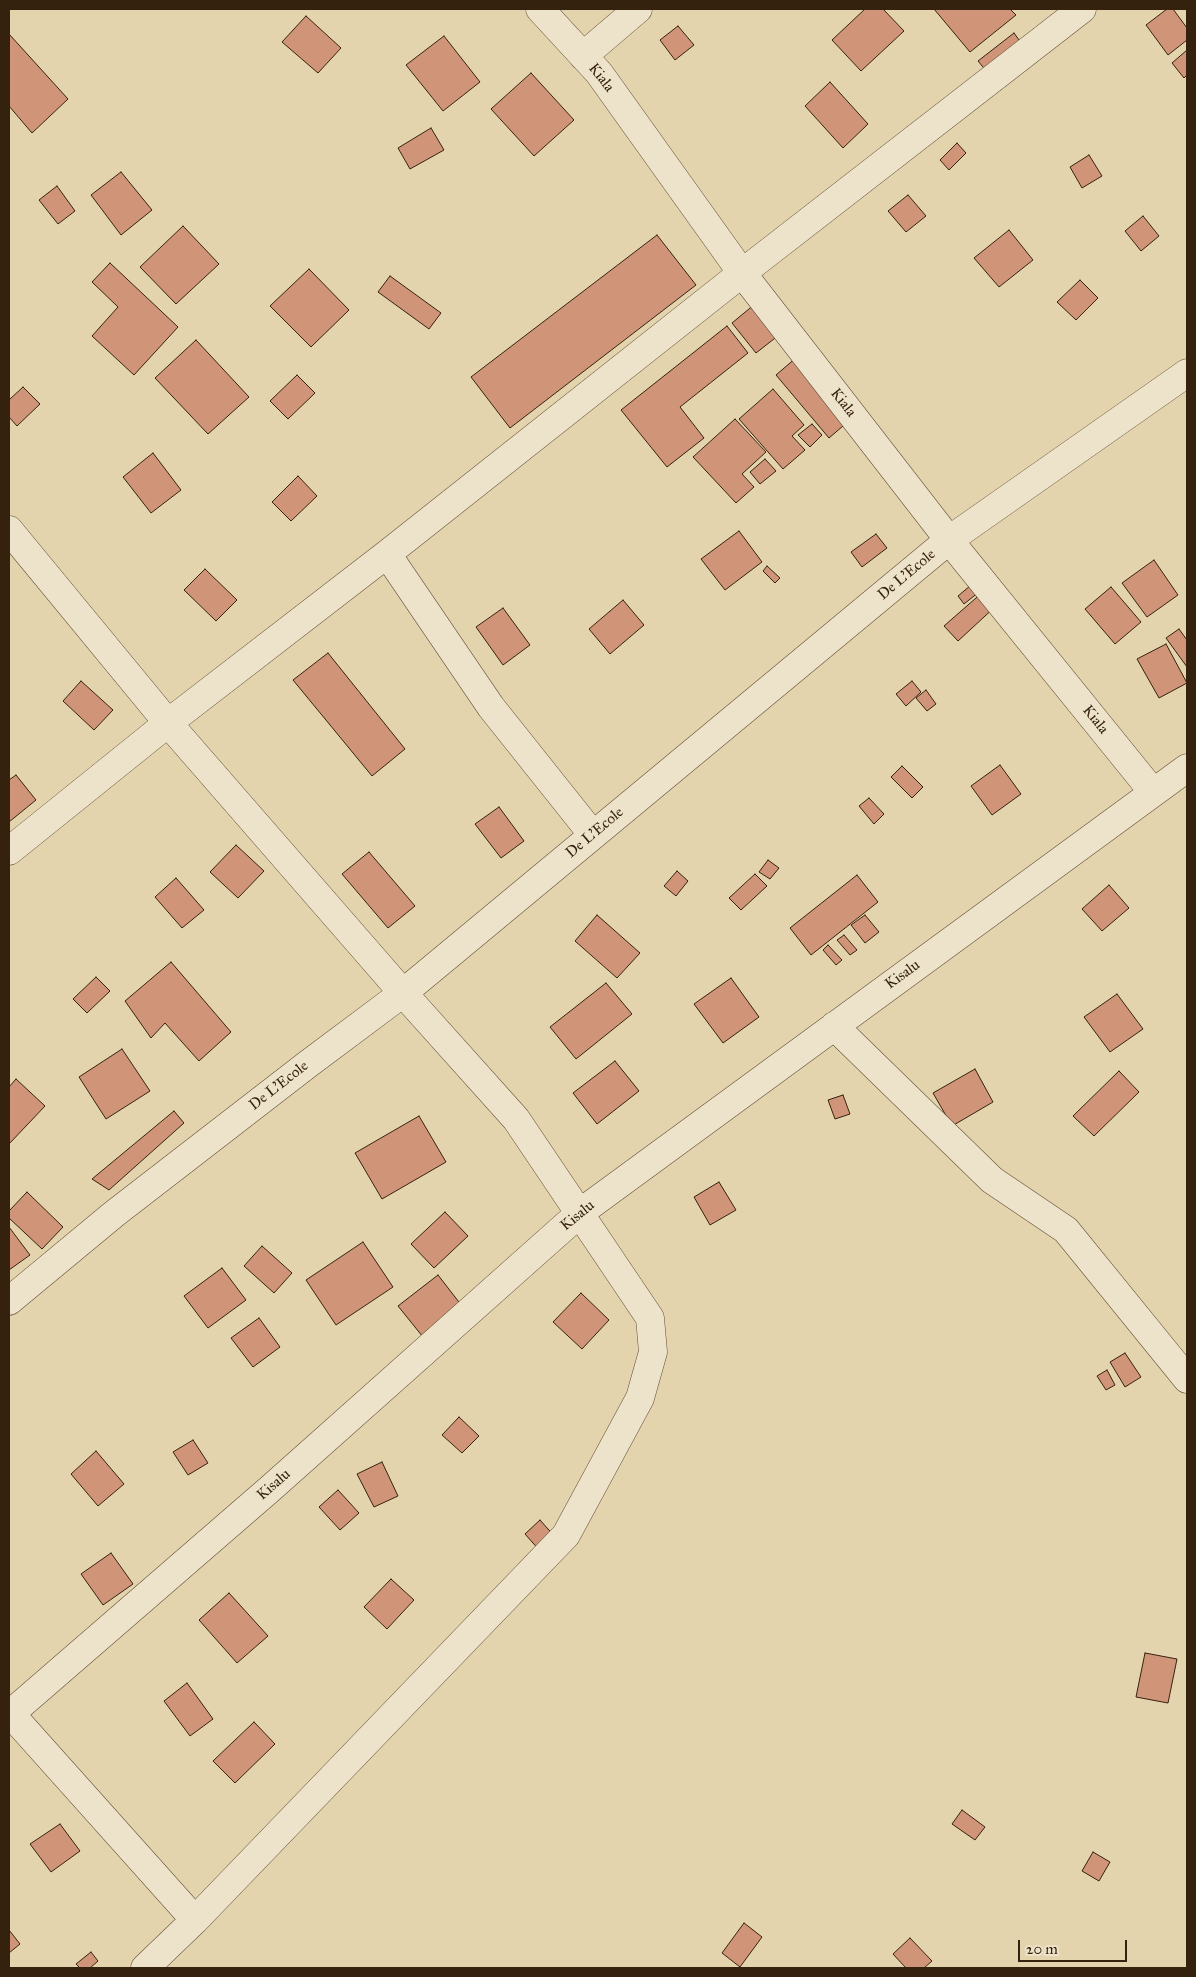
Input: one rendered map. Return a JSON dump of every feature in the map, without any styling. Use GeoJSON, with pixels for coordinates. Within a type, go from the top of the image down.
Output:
{"type":"FeatureCollection","features":[{"type":"Feature","properties":{"kind":"street","name":"Kiala"},"geometry":{"type":"LineString","coordinates":[[540,9],[599,73],[742,273],[949,540],[1153,792]]}},
{"type":"Feature","properties":{"kind":"street"},"geometry":{"type":"LineString","coordinates":[[583,56],[638,9]]}},
{"type":"Feature","properties":{"kind":"street"},"geometry":{"type":"LineString","coordinates":[[9,851],[168,723],[387,554],[742,273],[1082,9]]}},
{"type":"Feature","properties":{"kind":"street","name":"De L'Ecole"},"geometry":{"type":"LineString","coordinates":[[9,1301],[114,1214],[403,993],[949,540],[1187,373]]}},
{"type":"Feature","properties":{"kind":"street"},"geometry":{"type":"LineString","coordinates":[[9,530],[168,723],[403,993],[516,1119],[650,1318],[653,1352],[640,1398],[566,1535],[195,1920],[145,1968]]}},
{"type":"Feature","properties":{"kind":"street"},"geometry":{"type":"LineString","coordinates":[[387,554],[491,707],[593,835]]}},
{"type":"Feature","properties":{"kind":"street","name":"Kisalu"},"geometry":{"type":"LineString","coordinates":[[9,1714],[264,1494],[580,1212],[1187,768]]}},
{"type":"Feature","properties":{"kind":"street"},"geometry":{"type":"LineString","coordinates":[[834,1026],[992,1180],[1066,1230],[1187,1379]]}},
{"type":"Feature","properties":{"kind":"street"},"geometry":{"type":"LineString","coordinates":[[9,1714],[195,1920]]}},
{"type":"Feature","properties":{"kind":"building"},"geometry":{"type":"Polygon","coordinates":[[[865,9],[883,9],[904,31],[861,71],[832,40],[865,9]]]}},
{"type":"Feature","properties":{"kind":"building"},"geometry":{"type":"Polygon","coordinates":[[[934,9],[1010,9],[1016,15],[970,52],[934,9]]]}},
{"type":"Feature","properties":{"kind":"building"},"geometry":{"type":"Polygon","coordinates":[[[1167,9],[1173,9],[1187,28],[1187,40],[1168,55],[1146,25],[1167,9]]]}},
{"type":"Feature","properties":{"kind":"building"},"geometry":{"type":"Polygon","coordinates":[[[306,16],[341,48],[318,73],[282,42],[306,16]]]}},
{"type":"Feature","properties":{"kind":"building"},"geometry":{"type":"Polygon","coordinates":[[[678,26],[694,45],[675,60],[660,40],[678,26]]]}},
{"type":"Feature","properties":{"kind":"building"},"geometry":{"type":"Polygon","coordinates":[[[1014,33],[1027,51],[992,78],[978,61],[1014,33]]]}},
{"type":"Feature","properties":{"kind":"building"},"geometry":{"type":"Polygon","coordinates":[[[9,34],[68,99],[32,133],[9,106],[9,34]]]}},
{"type":"Feature","properties":{"kind":"building"},"geometry":{"type":"Polygon","coordinates":[[[444,36],[480,82],[443,111],[406,65],[444,36]]]}},
{"type":"Feature","properties":{"kind":"building"},"geometry":{"type":"Polygon","coordinates":[[[1187,50],[1187,75],[1184,78],[1172,63],[1187,50]]]}},
{"type":"Feature","properties":{"kind":"building"},"geometry":{"type":"Polygon","coordinates":[[[531,73],[574,120],[534,156],[491,109],[531,73]]]}},
{"type":"Feature","properties":{"kind":"building"},"geometry":{"type":"Polygon","coordinates":[[[830,82],[868,124],[843,148],[805,106],[830,82]]]}},
{"type":"Feature","properties":{"kind":"building"},"geometry":{"type":"Polygon","coordinates":[[[431,128],[444,150],[410,169],[398,148],[431,128]]]}},
{"type":"Feature","properties":{"kind":"building"},"geometry":{"type":"Polygon","coordinates":[[[957,143],[966,153],[949,170],[940,160],[957,143]]]}},
{"type":"Feature","properties":{"kind":"building"},"geometry":{"type":"Polygon","coordinates":[[[1089,155],[1102,176],[1082,188],[1070,167],[1089,155]]]}},
{"type":"Feature","properties":{"kind":"building"},"geometry":{"type":"Polygon","coordinates":[[[121,172],[152,210],[121,235],[91,195],[121,172]]]}},
{"type":"Feature","properties":{"kind":"building"},"geometry":{"type":"Polygon","coordinates":[[[57,186],[75,211],[58,224],[39,200],[57,186]]]}},
{"type":"Feature","properties":{"kind":"building"},"geometry":{"type":"Polygon","coordinates":[[[908,195],[926,216],[906,232],[888,211],[908,195]]]}},
{"type":"Feature","properties":{"kind":"building"},"geometry":{"type":"Polygon","coordinates":[[[1143,216],[1159,236],[1141,251],[1125,231],[1143,216]]]}},
{"type":"Feature","properties":{"kind":"building"},"geometry":{"type":"Polygon","coordinates":[[[183,226],[219,264],[176,304],[140,267],[183,226]]]}},
{"type":"Feature","properties":{"kind":"building"},"geometry":{"type":"Polygon","coordinates":[[[1009,230],[1033,260],[999,287],[974,258],[1009,230]]]}},
{"type":"Feature","properties":{"kind":"building"},"geometry":{"type":"Polygon","coordinates":[[[657,235],[696,285],[510,428],[471,377],[657,235]]]}},
{"type":"Feature","properties":{"kind":"building"},"geometry":{"type":"Polygon","coordinates":[[[110,263],[178,327],[134,375],[92,336],[118,307],[92,282],[110,263]]]}},
{"type":"Feature","properties":{"kind":"building"},"geometry":{"type":"Polygon","coordinates":[[[309,269],[349,310],[311,347],[270,306],[309,269]]]}},
{"type":"Feature","properties":{"kind":"building"},"geometry":{"type":"Polygon","coordinates":[[[390,276],[441,313],[429,329],[378,292],[390,276]]]}},
{"type":"Feature","properties":{"kind":"building"},"geometry":{"type":"Polygon","coordinates":[[[1080,280],[1098,298],[1076,320],[1057,302],[1080,280]]]}},
{"type":"Feature","properties":{"kind":"building"},"geometry":{"type":"Polygon","coordinates":[[[755,304],[779,335],[756,353],[732,323],[755,304]]]}},
{"type":"Feature","properties":{"kind":"building"},"geometry":{"type":"Polygon","coordinates":[[[727,326],[748,353],[680,407],[704,438],[667,467],[621,410],[727,326]]]}},
{"type":"Feature","properties":{"kind":"building"},"geometry":{"type":"Polygon","coordinates":[[[196,340],[249,397],[208,434],[155,378],[196,340]]]}},
{"type":"Feature","properties":{"kind":"building"},"geometry":{"type":"Polygon","coordinates":[[[797,357],[850,420],[829,438],[776,375],[797,357]]]}},
{"type":"Feature","properties":{"kind":"building"},"geometry":{"type":"Polygon","coordinates":[[[297,375],[315,393],[288,419],[270,401],[297,375]]]}},
{"type":"Feature","properties":{"kind":"building"},"geometry":{"type":"Polygon","coordinates":[[[23,387],[40,404],[17,426],[9,417],[9,400],[23,387]]]}},
{"type":"Feature","properties":{"kind":"building"},"geometry":{"type":"Polygon","coordinates":[[[773,389],[804,425],[792,436],[805,450],[783,469],[739,419],[773,389]]]}},
{"type":"Feature","properties":{"kind":"building"},"geometry":{"type":"Polygon","coordinates":[[[735,419],[766,452],[742,474],[754,487],[736,503],[693,457],[735,419]]]}},
{"type":"Feature","properties":{"kind":"building"},"geometry":{"type":"Polygon","coordinates":[[[812,424],[822,435],[810,447],[798,435],[812,424]]]}},
{"type":"Feature","properties":{"kind":"building"},"geometry":{"type":"Polygon","coordinates":[[[153,453],[181,490],[151,513],[123,477],[153,453]]]}},
{"type":"Feature","properties":{"kind":"building"},"geometry":{"type":"Polygon","coordinates":[[[765,459],[776,471],[760,484],[750,472],[765,459]]]}},
{"type":"Feature","properties":{"kind":"building"},"geometry":{"type":"Polygon","coordinates":[[[298,476],[317,496],[291,521],[272,502],[298,476]]]}},
{"type":"Feature","properties":{"kind":"building"},"geometry":{"type":"Polygon","coordinates":[[[739,531],[762,562],[725,590],[701,559],[739,531]]]}},
{"type":"Feature","properties":{"kind":"building"},"geometry":{"type":"Polygon","coordinates":[[[876,534],[887,548],[862,567],[851,552],[876,534]]]}},
{"type":"Feature","properties":{"kind":"building"},"geometry":{"type":"Polygon","coordinates":[[[1154,560],[1178,595],[1147,617],[1122,583],[1154,560]]]}},
{"type":"Feature","properties":{"kind":"building"},"geometry":{"type":"Polygon","coordinates":[[[767,566],[780,578],[775,583],[763,571],[767,566]]]}},
{"type":"Feature","properties":{"kind":"building"},"geometry":{"type":"Polygon","coordinates":[[[205,569],[237,600],[216,621],[184,590],[205,569]]]}},
{"type":"Feature","properties":{"kind":"building"},"geometry":{"type":"Polygon","coordinates":[[[977,580],[984,588],[964,604],[958,596],[977,580]]]}},
{"type":"Feature","properties":{"kind":"building"},"geometry":{"type":"Polygon","coordinates":[[[1111,587],[1141,622],[1115,644],[1085,609],[1111,587]]]}},
{"type":"Feature","properties":{"kind":"building"},"geometry":{"type":"Polygon","coordinates":[[[984,591],[997,605],[958,641],[944,626],[984,591]]]}},
{"type":"Feature","properties":{"kind":"building"},"geometry":{"type":"Polygon","coordinates":[[[623,600],[644,625],[610,654],[589,629],[623,600]]]}},
{"type":"Feature","properties":{"kind":"building"},"geometry":{"type":"Polygon","coordinates":[[[503,608],[530,645],[503,665],[476,627],[503,608]]]}},
{"type":"Feature","properties":{"kind":"building"},"geometry":{"type":"Polygon","coordinates":[[[1179,629],[1187,640],[1187,667],[1166,638],[1179,629]]]}},
{"type":"Feature","properties":{"kind":"building"},"geometry":{"type":"Polygon","coordinates":[[[1166,644],[1187,683],[1159,698],[1137,659],[1166,644]]]}},
{"type":"Feature","properties":{"kind":"building"},"geometry":{"type":"Polygon","coordinates":[[[328,653],[405,749],[372,776],[293,680],[328,653]]]}},
{"type":"Feature","properties":{"kind":"building"},"geometry":{"type":"Polygon","coordinates":[[[81,681],[113,710],[94,730],[63,701],[81,681]]]}},
{"type":"Feature","properties":{"kind":"building"},"geometry":{"type":"Polygon","coordinates":[[[912,681],[921,692],[906,706],[896,694],[912,681]]]}},
{"type":"Feature","properties":{"kind":"building"},"geometry":{"type":"Polygon","coordinates":[[[926,690],[936,704],[927,711],[916,698],[926,690]]]}},
{"type":"Feature","properties":{"kind":"building"},"geometry":{"type":"Polygon","coordinates":[[[1000,765],[1021,794],[992,815],[971,786],[1000,765]]]}},
{"type":"Feature","properties":{"kind":"building"},"geometry":{"type":"Polygon","coordinates":[[[902,766],[923,787],[912,798],[891,777],[902,766]]]}},
{"type":"Feature","properties":{"kind":"building"},"geometry":{"type":"Polygon","coordinates":[[[16,775],[36,800],[9,822],[9,780],[16,775]]]}},
{"type":"Feature","properties":{"kind":"building"},"geometry":{"type":"Polygon","coordinates":[[[869,798],[884,814],[874,824],[859,806],[869,798]]]}},
{"type":"Feature","properties":{"kind":"building"},"geometry":{"type":"Polygon","coordinates":[[[499,807],[524,841],[501,858],[475,824],[499,807]]]}},
{"type":"Feature","properties":{"kind":"building"},"geometry":{"type":"Polygon","coordinates":[[[236,845],[264,871],[238,898],[210,872],[236,845]]]}},
{"type":"Feature","properties":{"kind":"building"},"geometry":{"type":"Polygon","coordinates":[[[369,852],[415,906],[388,928],[342,874],[369,852]]]}},
{"type":"Feature","properties":{"kind":"building"},"geometry":{"type":"Polygon","coordinates":[[[768,860],[779,868],[770,879],[759,872],[768,860]]]}},
{"type":"Feature","properties":{"kind":"building"},"geometry":{"type":"Polygon","coordinates":[[[677,871],[688,881],[676,896],[664,886],[677,871]]]}},
{"type":"Feature","properties":{"kind":"building"},"geometry":{"type":"Polygon","coordinates":[[[755,874],[767,886],[741,910],[729,898],[755,874]]]}},
{"type":"Feature","properties":{"kind":"building"},"geometry":{"type":"Polygon","coordinates":[[[857,875],[878,902],[811,955],[790,928],[857,875]]]}},
{"type":"Feature","properties":{"kind":"building"},"geometry":{"type":"Polygon","coordinates":[[[176,878],[204,910],[182,928],[155,897],[176,878]]]}},
{"type":"Feature","properties":{"kind":"building"},"geometry":{"type":"Polygon","coordinates":[[[1109,885],[1129,908],[1102,931],[1082,909],[1109,885]]]}},
{"type":"Feature","properties":{"kind":"building"},"geometry":{"type":"Polygon","coordinates":[[[597,915],[640,953],[617,978],[575,941],[597,915]]]}},
{"type":"Feature","properties":{"kind":"building"},"geometry":{"type":"Polygon","coordinates":[[[865,915],[879,932],[865,943],[851,925],[865,915]]]}},
{"type":"Feature","properties":{"kind":"building"},"geometry":{"type":"Polygon","coordinates":[[[844,935],[857,950],[850,955],[837,940],[844,935]]]}},
{"type":"Feature","properties":{"kind":"building"},"geometry":{"type":"Polygon","coordinates":[[[828,945],[842,960],[836,965],[823,950],[828,945]]]}},
{"type":"Feature","properties":{"kind":"building"},"geometry":{"type":"Polygon","coordinates":[[[171,962],[231,1032],[199,1061],[165,1023],[151,1038],[125,1001],[171,962]]]}},
{"type":"Feature","properties":{"kind":"building"},"geometry":{"type":"Polygon","coordinates":[[[96,977],[110,991],[87,1013],[73,999],[96,977]]]}},
{"type":"Feature","properties":{"kind":"building"},"geometry":{"type":"Polygon","coordinates":[[[731,978],[759,1017],[723,1043],[694,1004],[731,978]]]}},
{"type":"Feature","properties":{"kind":"building"},"geometry":{"type":"Polygon","coordinates":[[[606,983],[632,1014],[576,1059],[550,1027],[606,983]]]}},
{"type":"Feature","properties":{"kind":"building"},"geometry":{"type":"Polygon","coordinates":[[[1117,994],[1143,1029],[1110,1052],[1084,1017],[1117,994]]]}},
{"type":"Feature","properties":{"kind":"building"},"geometry":{"type":"Polygon","coordinates":[[[122,1049],[150,1091],[106,1119],[79,1077],[122,1049]]]}},
{"type":"Feature","properties":{"kind":"building"},"geometry":{"type":"Polygon","coordinates":[[[615,1061],[639,1091],[597,1124],[573,1093],[615,1061]]]}},
{"type":"Feature","properties":{"kind":"building"},"geometry":{"type":"Polygon","coordinates":[[[975,1069],[993,1102],[952,1126],[933,1093],[975,1069]]]}},
{"type":"Feature","properties":{"kind":"building"},"geometry":{"type":"Polygon","coordinates":[[[1119,1071],[1139,1092],[1094,1136],[1073,1116],[1119,1071]]]}},
{"type":"Feature","properties":{"kind":"building"},"geometry":{"type":"Polygon","coordinates":[[[16,1079],[45,1106],[9,1144],[9,1087],[16,1079]]]}},
{"type":"Feature","properties":{"kind":"building"},"geometry":{"type":"Polygon","coordinates":[[[843,1095],[850,1114],[835,1119],[828,1100],[843,1095]]]}},
{"type":"Feature","properties":{"kind":"building"},"geometry":{"type":"Polygon","coordinates":[[[174,1111],[184,1123],[109,1190],[92,1179],[174,1111]]]}},
{"type":"Feature","properties":{"kind":"building"},"geometry":{"type":"Polygon","coordinates":[[[419,1116],[446,1162],[382,1199],[355,1153],[419,1116]]]}},
{"type":"Feature","properties":{"kind":"building"},"geometry":{"type":"Polygon","coordinates":[[[719,1182],[736,1210],[710,1225],[694,1197],[719,1182]]]}},
{"type":"Feature","properties":{"kind":"building"},"geometry":{"type":"Polygon","coordinates":[[[27,1192],[63,1227],[42,1249],[9,1218],[9,1211],[27,1192]]]}},
{"type":"Feature","properties":{"kind":"building"},"geometry":{"type":"Polygon","coordinates":[[[445,1212],[468,1236],[434,1268],[411,1244],[445,1212]]]}},
{"type":"Feature","properties":{"kind":"building"},"geometry":{"type":"Polygon","coordinates":[[[9,1227],[30,1255],[9,1270],[9,1227]]]}},
{"type":"Feature","properties":{"kind":"building"},"geometry":{"type":"Polygon","coordinates":[[[363,1242],[393,1287],[336,1325],[306,1280],[363,1242]]]}},
{"type":"Feature","properties":{"kind":"building"},"geometry":{"type":"Polygon","coordinates":[[[262,1246],[292,1273],[274,1293],[244,1266],[262,1246]]]}},
{"type":"Feature","properties":{"kind":"building"},"geometry":{"type":"Polygon","coordinates":[[[222,1268],[246,1300],[208,1328],[184,1296],[222,1268]]]}},
{"type":"Feature","properties":{"kind":"building"},"geometry":{"type":"Polygon","coordinates":[[[438,1275],[462,1306],[423,1337],[398,1306],[438,1275]]]}},
{"type":"Feature","properties":{"kind":"building"},"geometry":{"type":"Polygon","coordinates":[[[581,1293],[609,1320],[582,1349],[553,1322],[581,1293]]]}},
{"type":"Feature","properties":{"kind":"building"},"geometry":{"type":"Polygon","coordinates":[[[259,1318],[280,1347],[253,1367],[231,1338],[259,1318]]]}},
{"type":"Feature","properties":{"kind":"building"},"geometry":{"type":"Polygon","coordinates":[[[1125,1353],[1141,1377],[1125,1387],[1110,1362],[1125,1353]]]}},
{"type":"Feature","properties":{"kind":"building"},"geometry":{"type":"Polygon","coordinates":[[[1107,1370],[1115,1385],[1106,1390],[1097,1376],[1107,1370]]]}},
{"type":"Feature","properties":{"kind":"building"},"geometry":{"type":"Polygon","coordinates":[[[459,1417],[479,1436],[462,1453],[442,1435],[459,1417]]]}},
{"type":"Feature","properties":{"kind":"building"},"geometry":{"type":"Polygon","coordinates":[[[193,1440],[208,1463],[188,1475],[173,1452],[193,1440]]]}},
{"type":"Feature","properties":{"kind":"building"},"geometry":{"type":"Polygon","coordinates":[[[96,1451],[124,1484],[98,1506],[71,1474],[96,1451]]]}},
{"type":"Feature","properties":{"kind":"building"},"geometry":{"type":"Polygon","coordinates":[[[382,1462],[398,1496],[374,1507],[357,1474],[382,1462]]]}},
{"type":"Feature","properties":{"kind":"building"},"geometry":{"type":"Polygon","coordinates":[[[338,1490],[359,1513],[340,1530],[319,1507],[338,1490]]]}},
{"type":"Feature","properties":{"kind":"building"},"geometry":{"type":"Polygon","coordinates":[[[540,1520],[556,1538],[541,1552],[525,1534],[540,1520]]]}},
{"type":"Feature","properties":{"kind":"building"},"geometry":{"type":"Polygon","coordinates":[[[111,1553],[133,1584],[103,1605],[81,1574],[111,1553]]]}},
{"type":"Feature","properties":{"kind":"building"},"geometry":{"type":"Polygon","coordinates":[[[391,1579],[414,1600],[387,1629],[364,1607],[391,1579]]]}},
{"type":"Feature","properties":{"kind":"building"},"geometry":{"type":"Polygon","coordinates":[[[229,1593],[268,1636],[237,1663],[199,1620],[229,1593]]]}},
{"type":"Feature","properties":{"kind":"building"},"geometry":{"type":"Polygon","coordinates":[[[1145,1653],[1177,1659],[1168,1703],[1136,1697],[1145,1653]]]}},
{"type":"Feature","properties":{"kind":"building"},"geometry":{"type":"Polygon","coordinates":[[[187,1683],[213,1719],[190,1736],[164,1701],[187,1683]]]}},
{"type":"Feature","properties":{"kind":"building"},"geometry":{"type":"Polygon","coordinates":[[[254,1722],[275,1744],[235,1783],[213,1761],[254,1722]]]}},
{"type":"Feature","properties":{"kind":"building"},"geometry":{"type":"Polygon","coordinates":[[[962,1810],[985,1827],[975,1840],[952,1824],[962,1810]]]}},
{"type":"Feature","properties":{"kind":"building"},"geometry":{"type":"Polygon","coordinates":[[[60,1824],[80,1851],[51,1872],[30,1844],[60,1824]]]}},
{"type":"Feature","properties":{"kind":"building"},"geometry":{"type":"Polygon","coordinates":[[[1093,1852],[1110,1862],[1099,1881],[1082,1871],[1093,1852]]]}},
{"type":"Feature","properties":{"kind":"building"},"geometry":{"type":"Polygon","coordinates":[[[744,1923],[762,1937],[740,1967],[722,1953],[744,1923]]]}},
{"type":"Feature","properties":{"kind":"building"},"geometry":{"type":"Polygon","coordinates":[[[9,1930],[20,1944],[9,1953],[9,1930]]]}},
{"type":"Feature","properties":{"kind":"building"},"geometry":{"type":"Polygon","coordinates":[[[910,1938],[932,1961],[924,1968],[906,1968],[893,1954],[910,1938]]]}},
{"type":"Feature","properties":{"kind":"building"},"geometry":{"type":"Polygon","coordinates":[[[91,1952],[98,1961],[90,1968],[80,1968],[76,1964],[91,1952]]]}}]}
